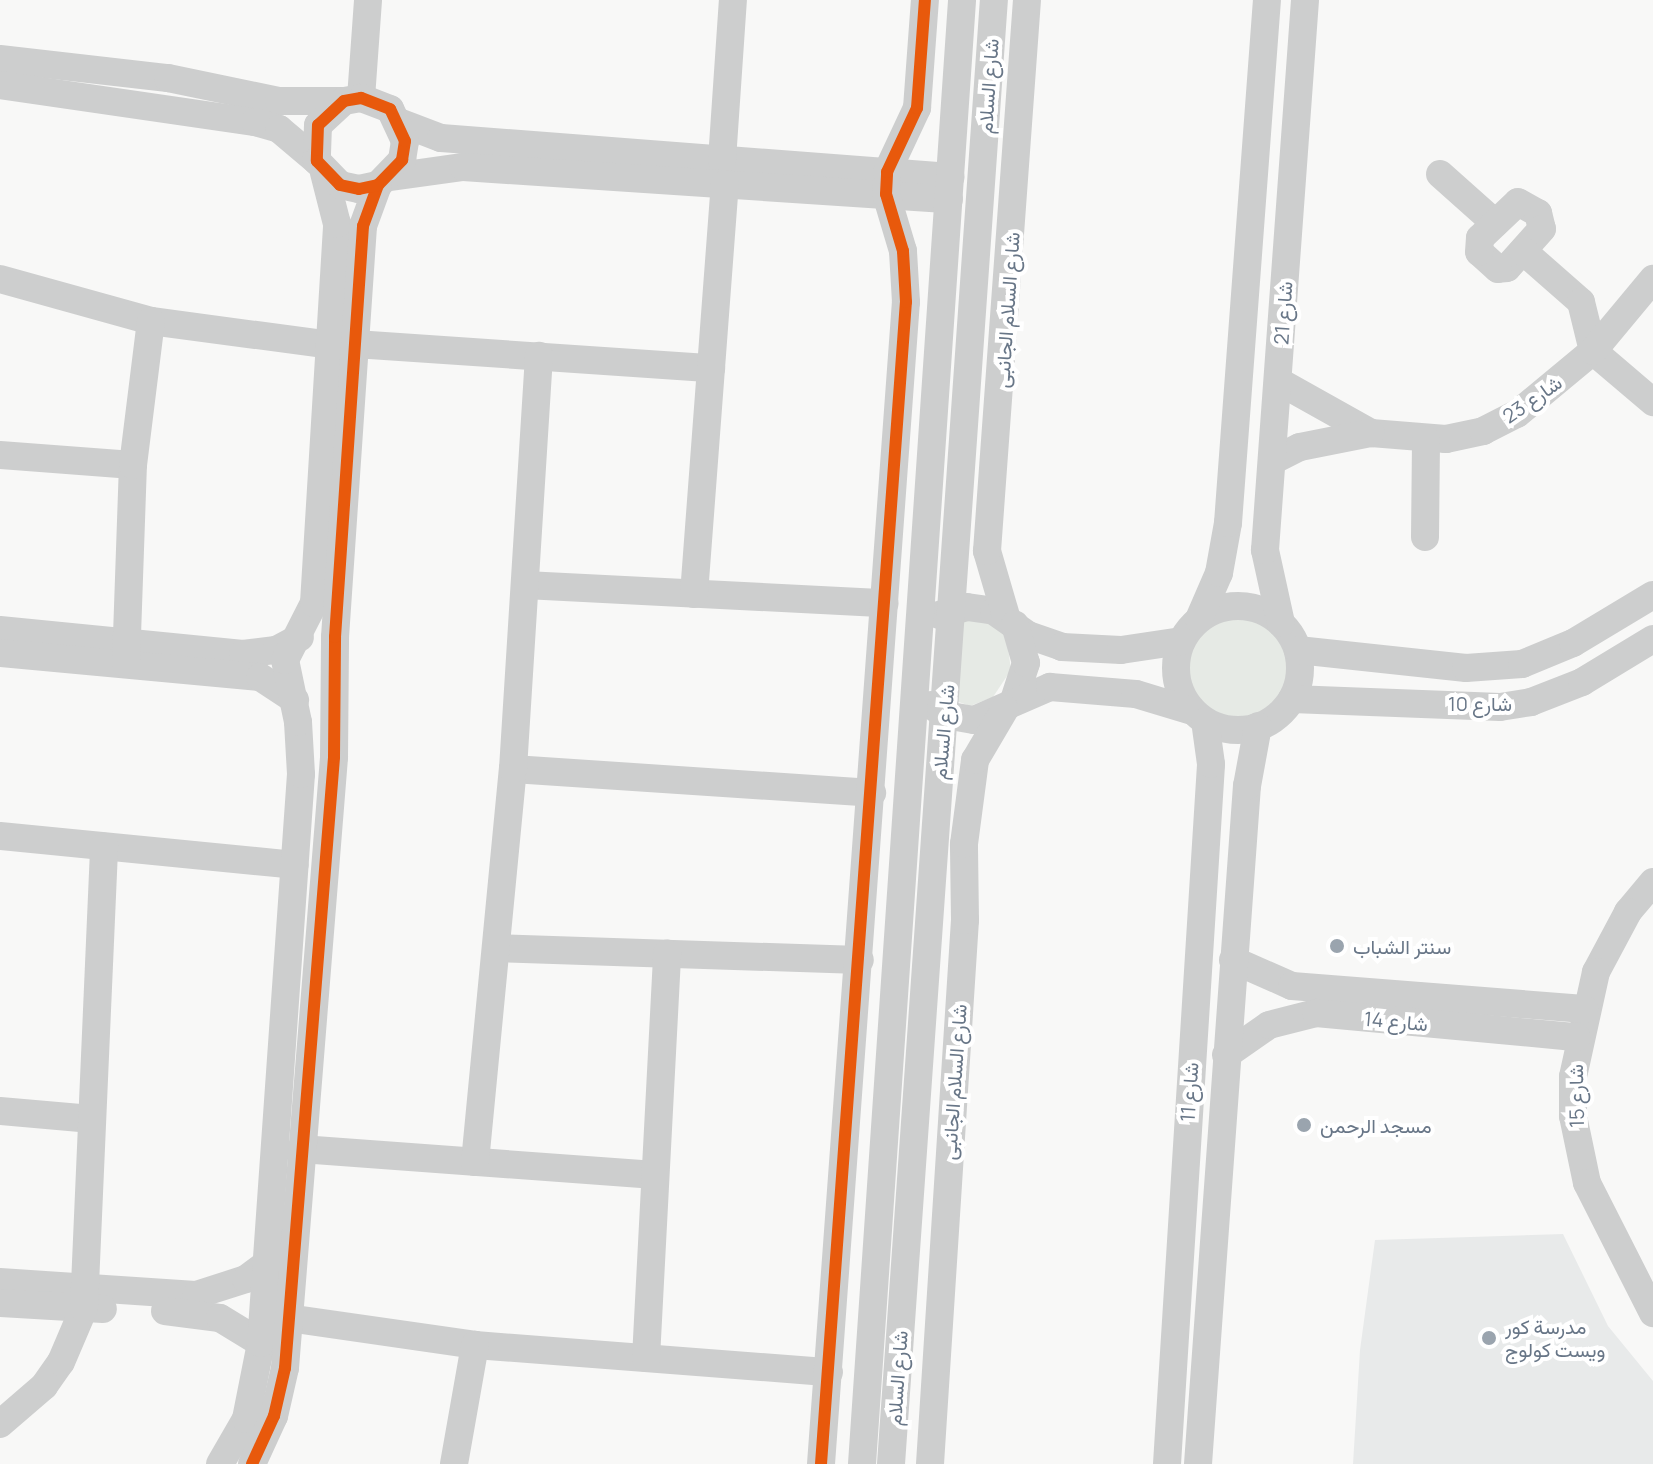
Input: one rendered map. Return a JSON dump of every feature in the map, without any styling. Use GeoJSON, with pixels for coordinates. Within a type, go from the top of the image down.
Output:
{"type":"FeatureCollection","features":[{"type":"Feature","properties":{"kind":"street"},"geometry":{"type":"LineString","coordinates":[[252,1464],[274,1416],[285,1368],[334,704],[343,344],[337,224],[321,167],[318,125],[352,100],[368,0]]}},
{"type":"Feature","properties":{"kind":"street"},"geometry":{"type":"LineString","coordinates":[[694,594],[733,0]]}},
{"type":"Feature","properties":{"kind":"street"},"geometry":{"type":"LineString","coordinates":[[821,1464],[872,793],[906,276],[886,183],[917,108],[925,0]]}},
{"type":"Feature","properties":{"kind":"street","name":"شارع السلام"},"geometry":{"type":"LineString","coordinates":[[862,1464],[962,0]]}},
{"type":"Feature","properties":{"kind":"street","name":"شارع السلام"},"geometry":{"type":"LineString","coordinates":[[891,1464],[934,844],[954,609],[994,0]]}},
{"type":"Feature","properties":{"kind":"street","name":"شارع السلام الجانبى"},"geometry":{"type":"LineString","coordinates":[[930,1464],[965,920],[964,844],[975,760],[1010,705],[1026,663],[987,551],[1027,0]]}},
{"type":"Feature","properties":{"kind":"street","name":"شارع 21"},"geometry":{"type":"LineString","coordinates":[[1199,619],[1219,573],[1228,523],[1267,0]]}},
{"type":"Feature","properties":{"kind":"street","name":"شارع 21"},"geometry":{"type":"LineString","coordinates":[[1281,623],[1265,550],[1305,0]]}},
{"type":"Feature","properties":{"kind":"street"},"geometry":{"type":"LineString","coordinates":[[0,59],[168,78],[279,101],[352,100],[390,109],[399,122],[404,150],[384,181],[363,226],[343,344],[314,603],[291,641],[285,660],[302,748],[261,1343],[246,1419],[220,1464]]}},
{"type":"Feature","properties":{"kind":"street"},"geometry":{"type":"LineString","coordinates":[[0,85],[255,122],[279,129],[321,167],[349,187],[463,167],[723,172],[950,188]]}},
{"type":"Feature","properties":{"kind":"street"},"geometry":{"type":"LineString","coordinates":[[1260,116],[1298,118]]}},
{"type":"Feature","properties":{"kind":"street"},"geometry":{"type":"LineString","coordinates":[[399,122],[441,138],[723,172]]}},
{"type":"Feature","properties":{"kind":"street"},"geometry":{"type":"LineString","coordinates":[[1440,174],[1495,223]]}},
{"type":"Feature","properties":{"kind":"street"},"geometry":{"type":"LineString","coordinates":[[1518,202],[1538,213],[1542,229],[1523,251],[1507,268],[1479,252],[1480,238],[1518,202]]}},
{"type":"Feature","properties":{"kind":"street"},"geometry":{"type":"LineString","coordinates":[[1523,251],[1581,302],[1593,351],[1653,402]]}},
{"type":"Feature","properties":{"kind":"street"},"geometry":{"type":"LineString","coordinates":[[0,279],[151,321],[343,344],[711,368]]}},
{"type":"Feature","properties":{"kind":"street"},"geometry":{"type":"LineString","coordinates":[[1581,302],[1647,288]]}},
{"type":"Feature","properties":{"kind":"street","name":"شارع 23"},"geometry":{"type":"LineString","coordinates":[[1272,461],[1300,447],[1371,433],[1426,440],[1483,431],[1517,414],[1593,351],[1647,288]]}},
{"type":"Feature","properties":{"kind":"street"},"geometry":{"type":"LineString","coordinates":[[126,652],[133,465],[151,321]]}},
{"type":"Feature","properties":{"kind":"street"},"geometry":{"type":"LineString","coordinates":[[475,1162],[513,769],[539,356]]}},
{"type":"Feature","properties":{"kind":"street","name":"شارع 23"},"geometry":{"type":"LineString","coordinates":[[1278,381],[1371,433]]}},
{"type":"Feature","properties":{"kind":"street"},"geometry":{"type":"LineString","coordinates":[[1425,537],[1426,440]]}},
{"type":"Feature","properties":{"kind":"street"},"geometry":{"type":"LineString","coordinates":[[0,455],[133,465]]}},
{"type":"Feature","properties":{"kind":"street"},"geometry":{"type":"LineString","coordinates":[[962,461],[995,464]]}},
{"type":"Feature","properties":{"kind":"street"},"geometry":{"type":"LineString","coordinates":[[525,585],[885,603]]}},
{"type":"Feature","properties":{"kind":"street","name":"شارع 10"},"geometry":{"type":"LineString","coordinates":[[1298,650],[1466,668],[1522,664],[1573,643],[1653,595]]}},
{"type":"Feature","properties":{"kind":"street"},"geometry":{"type":"LineString","coordinates":[[916,691],[945,715],[974,720],[1050,687],[1136,694],[1237,730],[1258,726],[1292,699],[1298,684],[1298,650],[1281,623],[1259,610],[1232,606],[1199,619],[1181,641],[1175,671],[1199,716]]}},
{"type":"Feature","properties":{"kind":"street"},"geometry":{"type":"LineString","coordinates":[[920,628],[954,609],[981,607],[1062,647],[1121,650],[1181,641]]}},
{"type":"Feature","properties":{"kind":"street"},"geometry":{"type":"LineString","coordinates":[[0,630],[260,677],[311,708],[334,704]]}},
{"type":"Feature","properties":{"kind":"street"},"geometry":{"type":"LineString","coordinates":[[0,653],[260,654],[313,633],[335,637]]}},
{"type":"Feature","properties":{"kind":"street","name":"شارع 10"},"geometry":{"type":"LineString","coordinates":[[1292,699],[1500,707],[1531,702],[1582,682],[1653,639]]}},
{"type":"Feature","properties":{"kind":"street","name":"شارع 11"},"geometry":{"type":"LineString","coordinates":[[1167,1464],[1211,764],[1199,716]]}},
{"type":"Feature","properties":{"kind":"street","name":"شارع 11"},"geometry":{"type":"LineString","coordinates":[[1198,1464],[1218,1152],[1247,786],[1258,726]]}},
{"type":"Feature","properties":{"kind":"street"},"geometry":{"type":"LineString","coordinates":[[513,769],[872,793]]}},
{"type":"Feature","properties":{"kind":"street"},"geometry":{"type":"LineString","coordinates":[[0,836],[295,865]]}},
{"type":"Feature","properties":{"kind":"street"},"geometry":{"type":"LineString","coordinates":[[934,844],[964,844]]}},
{"type":"Feature","properties":{"kind":"street"},"geometry":{"type":"LineString","coordinates":[[0,1424],[44,1386],[61,1362],[85,1298],[104,846]]}},
{"type":"Feature","properties":{"kind":"street","name":"شارع 15"},"geometry":{"type":"LineString","coordinates":[[1653,882],[1605,949],[1584,1009],[1577,1037],[1573,1116],[1587,1183],[1653,1313]]}},
{"type":"Feature","properties":{"kind":"street"},"geometry":{"type":"LineString","coordinates":[[496,948],[860,960]]}},
{"type":"Feature","properties":{"kind":"street"},"geometry":{"type":"LineString","coordinates":[[646,1358],[667,954]]}},
{"type":"Feature","properties":{"kind":"street","name":"شارع 14"},"geometry":{"type":"LineString","coordinates":[[1233,960],[1292,986],[1584,1009]]}},
{"type":"Feature","properties":{"kind":"street","name":"شارع 14"},"geometry":{"type":"LineString","coordinates":[[1226,1055],[1269,1025],[1316,1013],[1577,1037]]}},
{"type":"Feature","properties":{"kind":"street"},"geometry":{"type":"LineString","coordinates":[[0,1111],[92,1119]]}},
{"type":"Feature","properties":{"kind":"street"},"geometry":{"type":"LineString","coordinates":[[301,1149],[655,1175]]}},
{"type":"Feature","properties":{"kind":"street"},"geometry":{"type":"LineString","coordinates":[[1185,1149],[1218,1152]]}},
{"type":"Feature","properties":{"kind":"street"},"geometry":{"type":"LineString","coordinates":[[0,1303],[196,1295],[246,1279],[267,1263]]}},
{"type":"Feature","properties":{"kind":"street"},"geometry":{"type":"LineString","coordinates":[[0,1282],[85,1298],[195,1312],[220,1318],[261,1343]]}},
{"type":"Feature","properties":{"kind":"street"},"geometry":{"type":"LineString","coordinates":[[288,1318],[475,1345],[829,1372]]}},
{"type":"Feature","properties":{"kind":"street"},"geometry":{"type":"LineString","coordinates":[[454,1464],[475,1345]]}},
{"type":"Feature","properties":{"kind":"shaded area"},"geometry":{"type":"Polygon","coordinates":[[[1237,618],[1266,626],[1280,640],[1288,669],[1280,698],[1266,712],[1237,720],[1208,712],[1194,698],[1186,669],[1194,640],[1208,626],[1237,618]]]}},
{"type":"Feature","properties":{"kind":"shaded area"},"geometry":{"type":"Polygon","coordinates":[[[984,619],[1006,633],[1011,670],[993,697],[970,706],[956,701],[960,620],[984,619]]]}},
{"type":"Feature","properties":{"kind":"shaded area","name":"مدرسة كور ويست كولوج"},"geometry":{"type":"Polygon","coordinates":[[[1563,1234],[1608,1326],[1653,1381],[1653,1464],[1353,1464],[1360,1350],[1375,1240],[1563,1234]]]}},
{"type":"Feature","properties":{"kind":"cycle path"},"geometry":{"type":"LineString","coordinates":[[821,1464],[906,302],[903,251],[886,194],[887,172],[917,108],[925,0]]}},
{"type":"Feature","properties":{"kind":"cycle path"},"geometry":{"type":"LineString","coordinates":[[252,1464],[274,1416],[285,1368],[334,757],[335,637],[363,226],[378,185],[402,160],[405,141],[390,109],[361,98],[344,101],[318,125],[317,161],[340,185],[359,189],[378,185]]}},
{"type":"Feature","properties":{"kind":"place","name":"سنتر الشباب"},"geometry":{"type":"Point","coordinates":[1337,946]}},
{"type":"Feature","properties":{"kind":"place","name":"مسجد الرحمن"},"geometry":{"type":"Point","coordinates":[1304,1125]}},
{"type":"Feature","properties":{"kind":"place","name":"مدرسة كور ويست كولوج"},"geometry":{"type":"Point","coordinates":[1489,1338]}}]}
